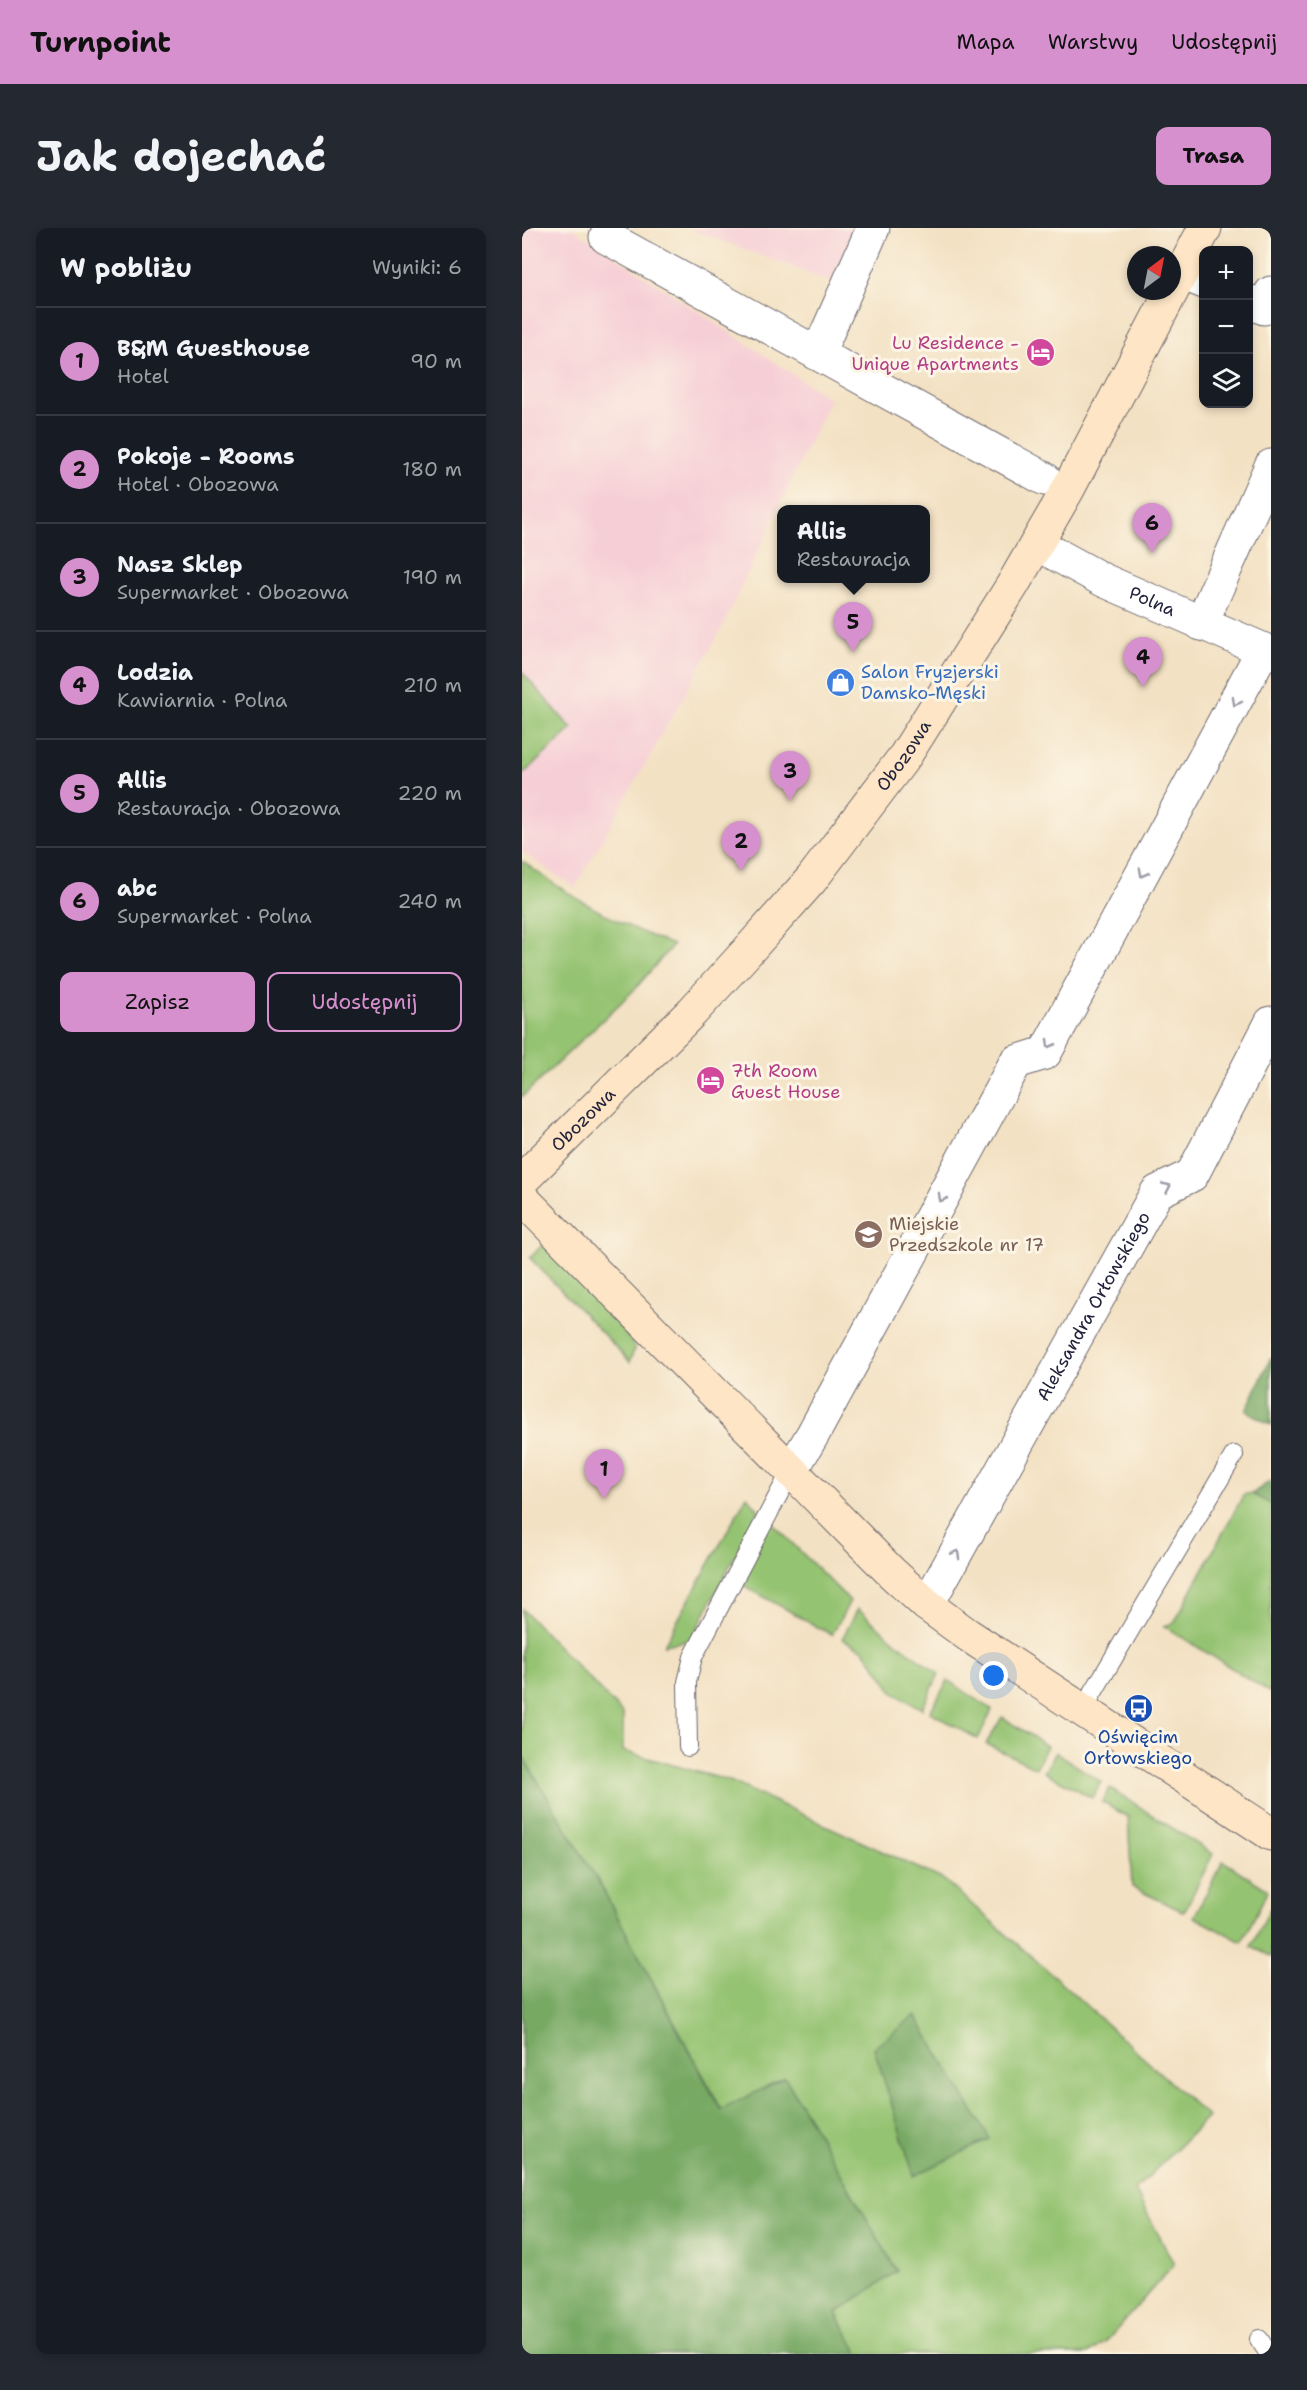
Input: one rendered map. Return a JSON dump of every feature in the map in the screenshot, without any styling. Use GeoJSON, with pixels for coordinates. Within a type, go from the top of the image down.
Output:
{"type":"FeatureCollection","features":[{"type":"Feature","properties":{"kind":"street"},"geometry":{"type":"LineString","coordinates":[[818,354],[873,228]]}},
{"type":"Feature","properties":{"kind":"street","name":"Obozowa"},"geometry":{"type":"LineString","coordinates":[[522,1180],[692,1012],[811,880],[905,756],[1037,544],[1193,277],[1205,228]]}},
{"type":"Feature","properties":{"kind":"street"},"geometry":{"type":"LineString","coordinates":[[599,233],[1045,479]]}},
{"type":"Feature","properties":{"kind":"street"},"geometry":{"type":"LineString","coordinates":[[1253,303],[1264,308],[1271,293]]}},
{"type":"Feature","properties":{"kind":"street"},"geometry":{"type":"LineString","coordinates":[[1201,624],[1271,466]]}},
{"type":"Feature","properties":{"kind":"street","name":"Polna"},"geometry":{"type":"LineString","coordinates":[[1037,544],[1103,580],[1267,652]]}},
{"type":"Feature","properties":{"kind":"street"},"geometry":{"type":"LineString","coordinates":[[791,1471],[1017,1062],[1045,1053],[1267,652]]}},
{"type":"Feature","properties":{"kind":"street","name":"Aleksandra Orłowskiego"},"geometry":{"type":"LineString","coordinates":[[927,1605],[1157,1191],[1192,1175],[1271,1023]]}},
{"type":"Feature","properties":{"kind":"street"},"geometry":{"type":"LineString","coordinates":[[522,1198],[892,1573],[927,1605],[1082,1711],[1271,1834]]}},
{"type":"Feature","properties":{"kind":"lane"},"geometry":{"type":"LineString","coordinates":[[1082,1711],[1234,1455]]}},
{"type":"Feature","properties":{"kind":"lane"},"geometry":{"type":"LineString","coordinates":[[688,1747],[687,1682],[693,1657],[791,1471]]}},
{"type":"Feature","properties":{"kind":"shaded area"},"geometry":{"type":"Polygon","coordinates":[[[522,228],[572,228],[830,399],[780,505],[777,505],[777,511],[721,630],[575,888],[522,852],[522,228]]]}},
{"type":"Feature","properties":{"kind":"shaded area"},"geometry":{"type":"Polygon","coordinates":[[[688,228],[860,228],[837,284],[688,228]]]}},
{"type":"Feature","properties":{"kind":"green space"},"geometry":{"type":"Polygon","coordinates":[[[522,672],[572,729],[522,775],[522,672]]]}},
{"type":"Feature","properties":{"kind":"green space"},"geometry":{"type":"Polygon","coordinates":[[[522,861],[557,886],[594,908],[673,945],[635,989],[522,1097],[522,861]]]}},
{"type":"Feature","properties":{"kind":"green space"},"geometry":{"type":"Polygon","coordinates":[[[543,1244],[604,1302],[635,1347],[630,1362],[530,1258],[543,1244]]]}},
{"type":"Feature","properties":{"kind":"green space"},"geometry":{"type":"Polygon","coordinates":[[[1271,1357],[1271,1425],[1246,1411],[1271,1357]]]}},
{"type":"Feature","properties":{"kind":"green space"},"geometry":{"type":"Polygon","coordinates":[[[1270,1481],[1271,1504],[1252,1494],[1270,1481]]]}},
{"type":"Feature","properties":{"kind":"green space"},"geometry":{"type":"Polygon","coordinates":[[[1244,1494],[1252,1494],[1271,1504],[1271,1693],[1164,1626],[1174,1623],[1244,1494]]]}},
{"type":"Feature","properties":{"kind":"green space"},"geometry":{"type":"Polygon","coordinates":[[[747,1496],[759,1510],[691,1640],[664,1645],[747,1496]]]}},
{"type":"Feature","properties":{"kind":"green space"},"geometry":{"type":"Polygon","coordinates":[[[770,1521],[850,1601],[832,1635],[739,1583],[770,1521]]]}},
{"type":"Feature","properties":{"kind":"green space"},"geometry":{"type":"Polygon","coordinates":[[[522,1609],[623,1714],[623,1751],[730,1781],[944,1880],[1054,1976],[1208,2117],[1135,2190],[1174,2264],[1105,2343],[1088,2354],[859,2354],[836,2313],[897,2271],[785,2078],[722,2110],[601,1886],[522,1755],[522,1609]]]}},
{"type":"Feature","properties":{"kind":"green space"},"geometry":{"type":"Polygon","coordinates":[[[858,1609],[896,1642],[939,1674],[922,1709],[894,1693],[864,1650],[842,1639],[858,1609]]]}},
{"type":"Feature","properties":{"kind":"green space"},"geometry":{"type":"Polygon","coordinates":[[[948,1680],[992,1710],[978,1739],[930,1712],[948,1680]]]}},
{"type":"Feature","properties":{"kind":"green space"},"geometry":{"type":"Polygon","coordinates":[[[1002,1717],[1047,1746],[1036,1768],[986,1744],[1002,1717]]]}},
{"type":"Feature","properties":{"kind":"green space"},"geometry":{"type":"Polygon","coordinates":[[[1056,1752],[1101,1782],[1092,1798],[1044,1772],[1056,1752]]]}},
{"type":"Feature","properties":{"kind":"green space"},"geometry":{"type":"Polygon","coordinates":[[[522,1755],[601,1886],[721,2110],[785,2077],[897,2271],[836,2313],[859,2354],[522,2354],[522,1755]]]}},
{"type":"Feature","properties":{"kind":"green space"},"geometry":{"type":"Polygon","coordinates":[[[1110,1788],[1213,1854],[1184,1912],[1132,1887],[1128,1817],[1102,1802],[1110,1788]]]}},
{"type":"Feature","properties":{"kind":"green space"},"geometry":{"type":"Polygon","coordinates":[[[1223,1861],[1268,1890],[1242,1942],[1194,1917],[1223,1861]]]}},
{"type":"Feature","properties":{"kind":"green space"},"geometry":{"type":"Polygon","coordinates":[[[1271,1907],[1271,1956],[1251,1947],[1271,1907]]]}},
{"type":"Feature","properties":{"kind":"green space"},"geometry":{"type":"Polygon","coordinates":[[[915,2015],[990,2139],[914,2176],[874,2048],[915,2015]]]}},
{"type":"Feature","properties":{"kind":"place","name":"Lu Residence - Unique Apartments"},"geometry":{"type":"Point","coordinates":[1040,353]}},
{"type":"Feature","properties":{"kind":"place","name":"abc"},"geometry":{"type":"Point","coordinates":[1152,553]}},
{"type":"Feature","properties":{"kind":"place","name":"Allis"},"geometry":{"type":"Point","coordinates":[853,652]}},
{"type":"Feature","properties":{"kind":"place","name":"Salon Fryzjerski Damsko-Męski"},"geometry":{"type":"Point","coordinates":[840,682]}},
{"type":"Feature","properties":{"kind":"place","name":"Lodzia"},"geometry":{"type":"Point","coordinates":[1143,687]}},
{"type":"Feature","properties":{"kind":"place","name":"Nasz Sklep"},"geometry":{"type":"Point","coordinates":[790,801]}},
{"type":"Feature","properties":{"kind":"place","name":"Pokoje - Rooms"},"geometry":{"type":"Point","coordinates":[741,871]}},
{"type":"Feature","properties":{"kind":"place","name":"7th Room Guest House"},"geometry":{"type":"Point","coordinates":[710,1081]}},
{"type":"Feature","properties":{"kind":"place","name":"Miejskie Przedszkole nr 17"},"geometry":{"type":"Point","coordinates":[868,1234]}},
{"type":"Feature","properties":{"kind":"place","name":"B&M Guesthouse"},"geometry":{"type":"Point","coordinates":[604,1499]}},
{"type":"Feature","properties":{"kind":"place","name":"Oświęcim Orłowskiego"},"geometry":{"type":"Point","coordinates":[1138,1708]}}]}
